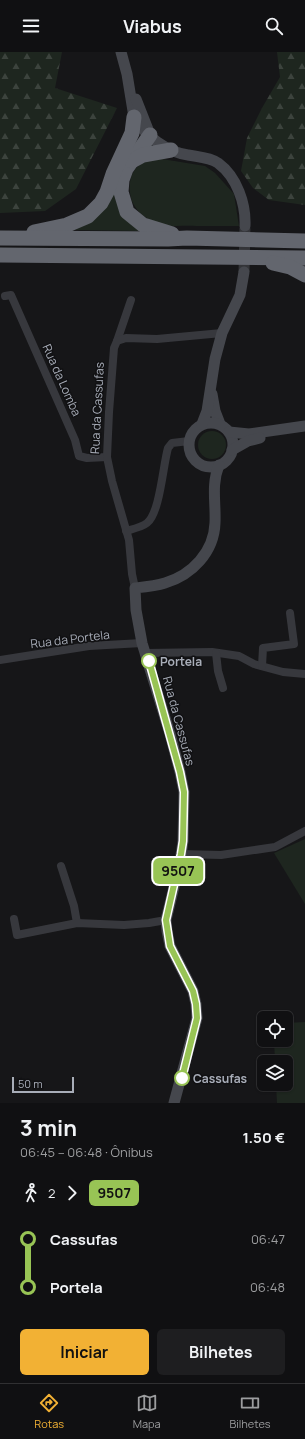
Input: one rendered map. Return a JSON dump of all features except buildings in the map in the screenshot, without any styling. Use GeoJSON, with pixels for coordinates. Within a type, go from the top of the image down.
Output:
{"type":"FeatureCollection","features":[{"type":"Feature","properties":{"kind":"highway"},"geometry":{"type":"LineString","coordinates":[[134,117],[125,159],[126,169],[122,180],[121,192],[127,212],[142,225],[187,238]]}},
{"type":"Feature","properties":{"kind":"highway"},"geometry":{"type":"LineString","coordinates":[[7,238],[67,225],[88,216],[101,203],[125,159],[130,146],[150,135]]}},
{"type":"Feature","properties":{"kind":"highway"},"geometry":{"type":"LineString","coordinates":[[125,159],[171,150]]}},
{"type":"Feature","properties":{"kind":"highway"},"geometry":{"type":"LineString","coordinates":[[7,238],[187,238],[305,241]]}},
{"type":"Feature","properties":{"kind":"highway"},"geometry":{"type":"LineString","coordinates":[[0,255],[305,258]]}},
{"type":"Feature","properties":{"kind":"highway"},"geometry":{"type":"LineString","coordinates":[[253,258],[290,268],[305,275]]}},
{"type":"Feature","properties":{"kind":"main road"},"geometry":{"type":"LineString","coordinates":[[121,52],[127,74],[150,135]]}},
{"type":"Feature","properties":{"kind":"main road"},"geometry":{"type":"LineString","coordinates":[[127,74],[134,117],[141,128],[158,143],[171,150],[217,163],[229,174],[241,198],[246,215],[245,226]]}},
{"type":"Feature","properties":{"kind":"main road"},"geometry":{"type":"LineString","coordinates":[[202,424],[207,411],[215,359],[222,333],[240,295],[244,272]]}},
{"type":"Feature","properties":{"kind":"main road"},"geometry":{"type":"LineString","coordinates":[[211,386],[215,411],[220,424],[229,432],[233,444],[232,450],[225,462],[208,467],[202,465],[193,458],[190,453],[189,441],[191,434],[202,424],[220,424]]}},
{"type":"Feature","properties":{"kind":"main road"},"geometry":{"type":"LineString","coordinates":[[229,432],[249,434],[305,426]]}},
{"type":"Feature","properties":{"kind":"main road"},"geometry":{"type":"LineString","coordinates":[[232,450],[242,443],[254,439],[305,431]]}},
{"type":"Feature","properties":{"kind":"main road"},"geometry":{"type":"LineString","coordinates":[[202,465],[214,485]]}},
{"type":"Feature","properties":{"kind":"main road"},"geometry":{"type":"LineString","coordinates":[[135,588],[165,583],[178,578],[190,570],[208,551],[213,539],[215,524],[214,485],[219,465]]}},
{"type":"Feature","properties":{"kind":"main road","name":"Rua da Cassufas"},"geometry":{"type":"LineString","coordinates":[[135,588],[136,610],[144,648],[176,757],[184,792],[183,841],[166,920],[170,946],[193,991],[197,1018],[174,1103]]}},
{"type":"Feature","properties":{"kind":"street","name":"Rua da Lomba"},"geometry":{"type":"LineString","coordinates":[[5,296],[11,295],[75,440],[80,456],[87,458],[107,457]]}},
{"type":"Feature","properties":{"kind":"street","name":"Rua da Cassufas"},"geometry":{"type":"LineString","coordinates":[[131,300],[114,348],[107,457],[112,481],[129,540],[132,574],[135,588]]}},
{"type":"Feature","properties":{"kind":"street"},"geometry":{"type":"LineString","coordinates":[[117,341],[126,338],[157,339],[222,333]]}},
{"type":"Feature","properties":{"kind":"street"},"geometry":{"type":"LineString","coordinates":[[126,530],[147,524],[153,517],[161,486],[168,448],[172,443],[189,441]]}},
{"type":"Feature","properties":{"kind":"street"},"geometry":{"type":"LineString","coordinates":[[262,666],[262,648],[294,644],[290,613]]}},
{"type":"Feature","properties":{"kind":"street","name":"Rua da Portela"},"geometry":{"type":"LineString","coordinates":[[0,660],[89,646],[144,648],[239,656],[254,664],[283,672],[305,674]]}},
{"type":"Feature","properties":{"kind":"street"},"geometry":{"type":"LineString","coordinates":[[216,653],[218,671],[223,688]]}},
{"type":"Feature","properties":{"kind":"street"},"geometry":{"type":"LineString","coordinates":[[181,854],[221,855],[275,847],[305,831]]}},
{"type":"Feature","properties":{"kind":"street"},"geometry":{"type":"LineString","coordinates":[[61,866],[74,906],[77,923]]}},
{"type":"Feature","properties":{"kind":"street"},"geometry":{"type":"LineString","coordinates":[[14,919],[17,935],[77,923],[124,925],[166,920]]}},
{"type":"Feature","properties":{"kind":"green space"},"geometry":{"type":"Polygon","coordinates":[[[0,52],[62,52],[55,88],[117,108],[76,189],[45,211],[0,213],[0,52]]]}},
{"type":"Feature","properties":{"kind":"green space"},"geometry":{"type":"Polygon","coordinates":[[[277,52],[305,52],[305,205],[269,200],[253,188],[241,171],[247,138],[280,77],[277,52]]]}},
{"type":"Feature","properties":{"kind":"green space"},"geometry":{"type":"Polygon","coordinates":[[[156,158],[205,166],[215,173],[234,194],[239,226],[169,226],[157,223],[144,216],[138,211],[131,199],[131,177],[138,166],[146,161],[156,158]]]}},
{"type":"Feature","properties":{"kind":"green space"},"geometry":{"type":"Polygon","coordinates":[[[114,193],[142,231],[75,230],[87,224],[114,193]]]}},
{"type":"Feature","properties":{"kind":"green space"},"geometry":{"type":"Polygon","coordinates":[[[212,431],[222,435],[226,445],[222,455],[212,459],[202,455],[198,445],[202,435],[212,431]]]}},
{"type":"Feature","properties":{"kind":"green space"},"geometry":{"type":"Polygon","coordinates":[[[305,839],[305,904],[274,853],[305,839]]]}},
{"type":"Feature","properties":{"kind":"green space"},"geometry":{"type":"Polygon","coordinates":[[[305,1022],[305,1103],[277,1103],[276,1091],[293,1091],[293,1055],[275,1055],[274,1047],[293,1047],[293,1023],[305,1022]]]}},
{"type":"Feature","properties":{"kind":"tunnel"},"geometry":{"type":"LineString","coordinates":[[244,272],[245,226]]}},
{"type":"Feature","properties":{"kind":"bus line","name":"9507"},"geometry":{"type":"LineString","coordinates":[[149,661],[180,772],[184,792],[183,841],[173,895],[166,920],[170,946],[193,991],[196,1004],[197,1018],[182,1078]]}},
{"type":"Feature","properties":{"kind":"place","name":"Portela"},"geometry":{"type":"Point","coordinates":[149,661]}},
{"type":"Feature","properties":{"kind":"place","name":"Cassufas"},"geometry":{"type":"Point","coordinates":[182,1078]}}]}
